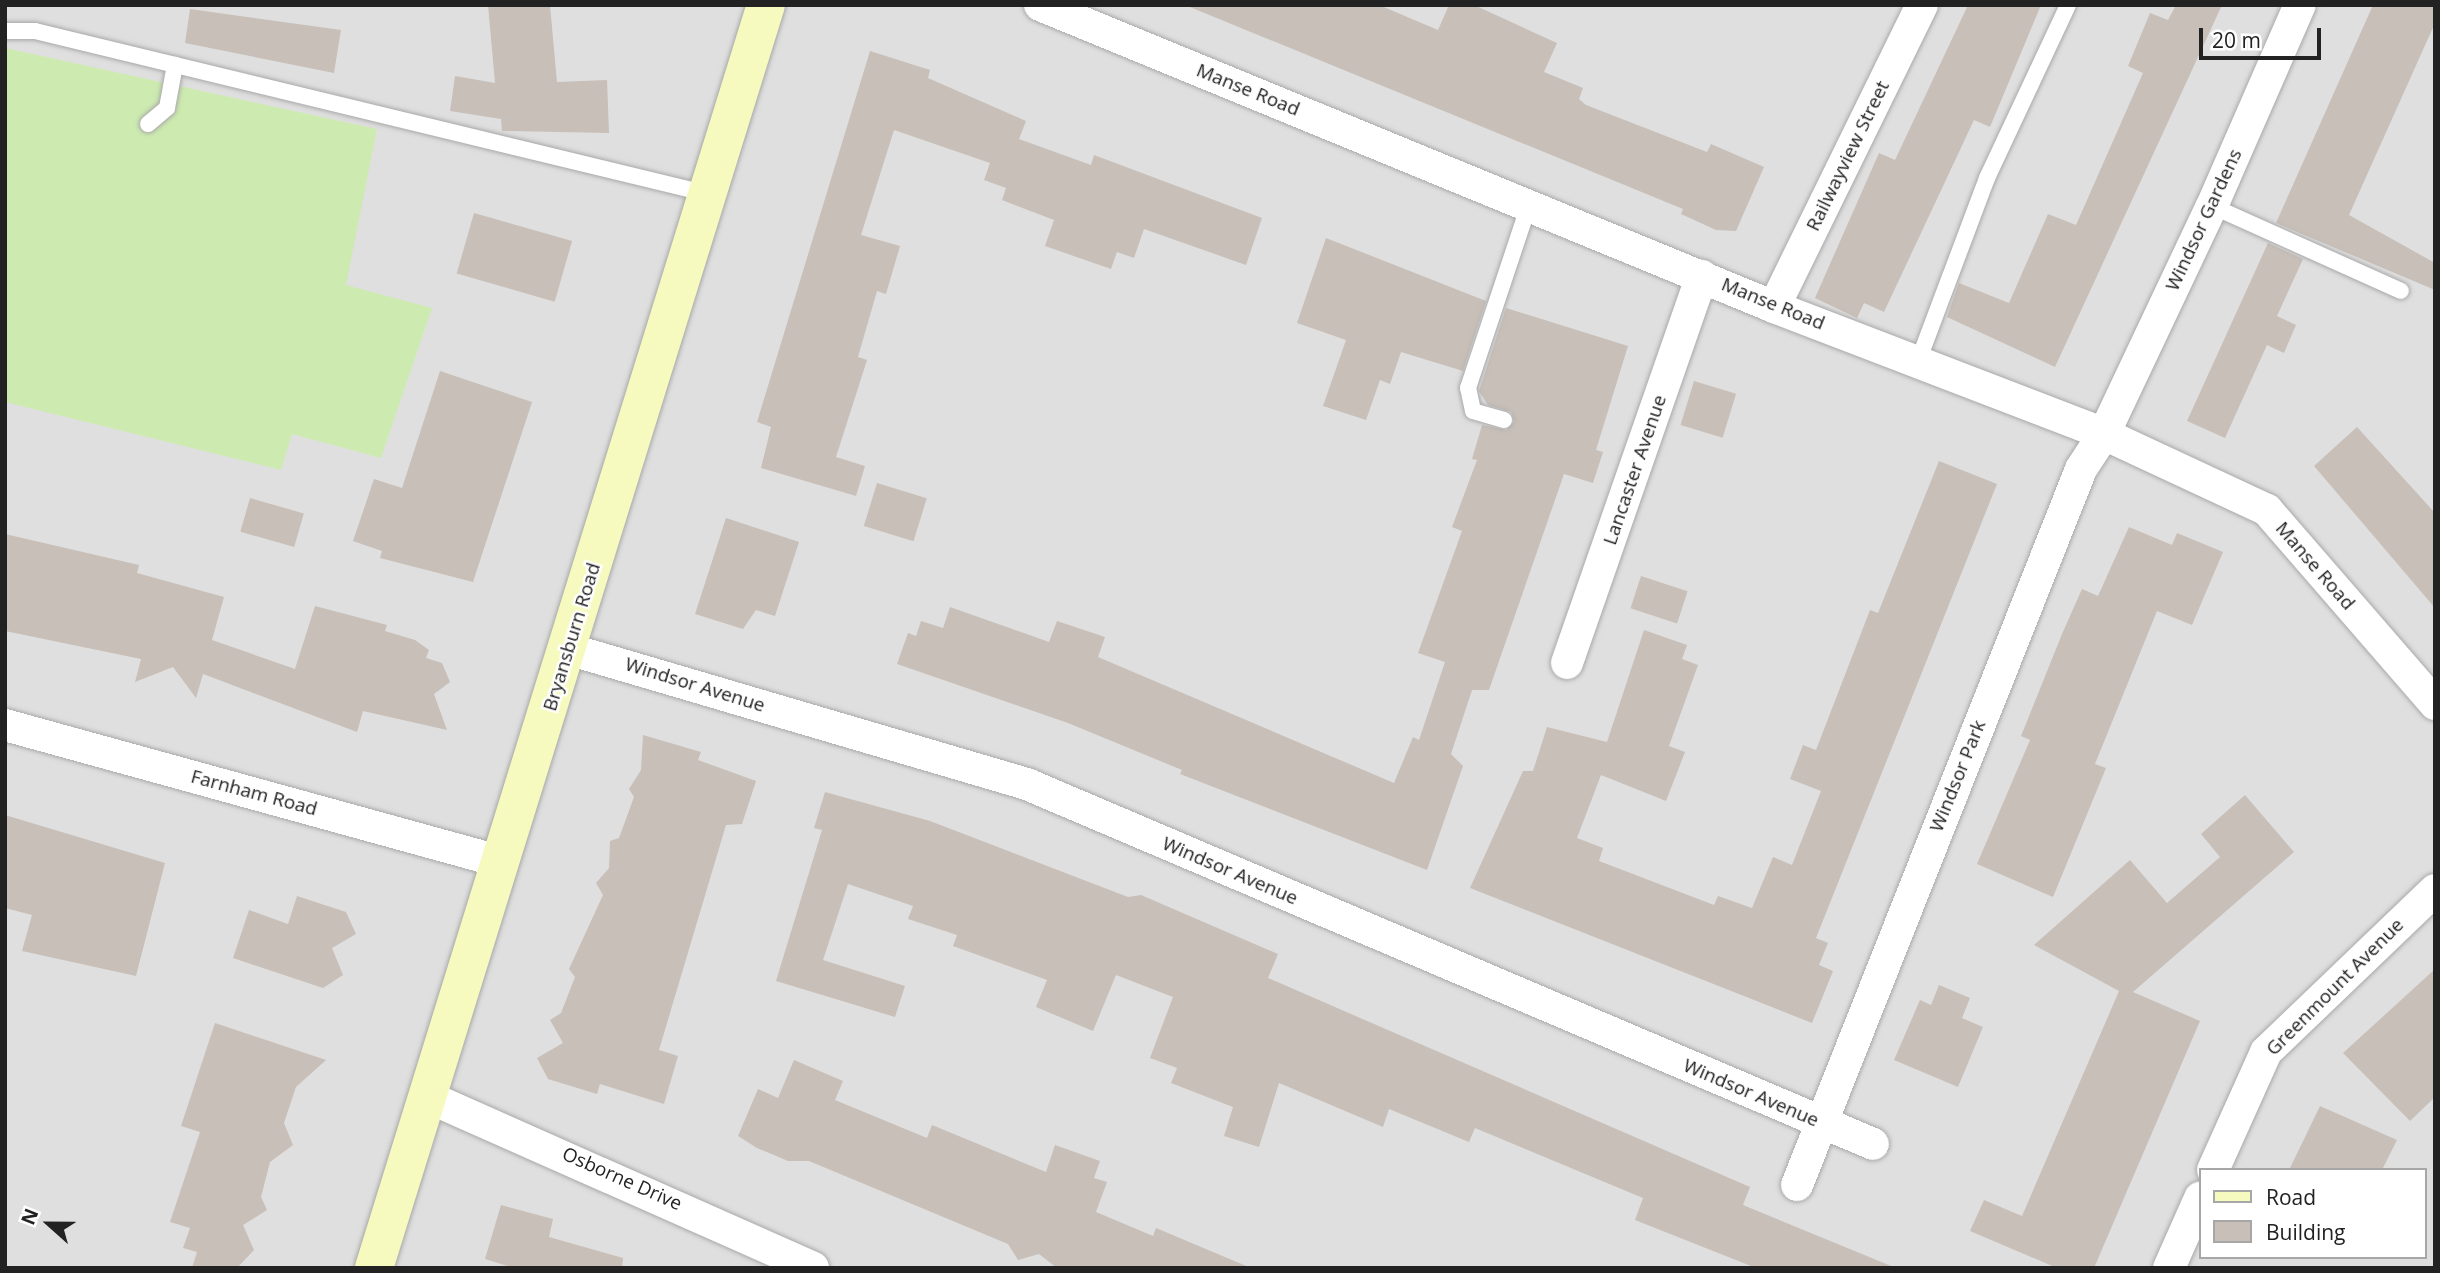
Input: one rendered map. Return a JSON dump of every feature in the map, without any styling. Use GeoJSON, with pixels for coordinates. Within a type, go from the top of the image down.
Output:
{"type":"FeatureCollection","features":[{"type":"Feature","properties":{"kind":"main road","name":"Bryansburn Road"},"geometry":{"type":"LineString","coordinates":[[374,1268],[710,195],[766,5]]}},
{"type":"Feature","properties":{"kind":"street","name":"Manse Road"},"geometry":{"type":"LineString","coordinates":[[1040,5],[1774,307],[1919,359],[2104,434],[2267,510],[2435,704]]}},
{"type":"Feature","properties":{"kind":"street","name":"Railwayview Street"},"geometry":{"type":"LineString","coordinates":[[1774,307],[1922,5]]}},
{"type":"Feature","properties":{"kind":"street","name":"Windsor Gardens"},"geometry":{"type":"LineString","coordinates":[[2104,434],[2212,206],[2300,5]]}},
{"type":"Feature","properties":{"kind":"street","name":"Lancaster Avenue"},"geometry":{"type":"LineString","coordinates":[[1567,663],[1702,276]]}},
{"type":"Feature","properties":{"kind":"street","name":"Windsor Park"},"geometry":{"type":"LineString","coordinates":[[1797,1185],[2081,469],[2104,434]]}},
{"type":"Feature","properties":{"kind":"street","name":"Windsor Avenue"},"geometry":{"type":"LineString","coordinates":[[569,649],[1029,785],[1873,1144]]}},
{"type":"Feature","properties":{"kind":"street","name":"Farnham Road"},"geometry":{"type":"LineString","coordinates":[[5,725],[502,862]]}},
{"type":"Feature","properties":{"kind":"street","name":"Greenmount Avenue"},"geometry":{"type":"LineString","coordinates":[[2214,1168],[2266,1052],[2435,890]]}},
{"type":"Feature","properties":{"kind":"street","name":"Osborne Drive"},"geometry":{"type":"LineString","coordinates":[[428,1097],[813,1268]]}},
{"type":"Feature","properties":{"kind":"street"},"geometry":{"type":"LineString","coordinates":[[2169,1268],[2198,1203]]}},
{"type":"Feature","properties":{"kind":"lane"},"geometry":{"type":"LineString","coordinates":[[1919,359],[1987,178],[2068,5]]}},
{"type":"Feature","properties":{"kind":"lane"},"geometry":{"type":"LineString","coordinates":[[5,31],[35,31],[710,195]]}},
{"type":"Feature","properties":{"kind":"lane"},"geometry":{"type":"LineString","coordinates":[[148,124],[167,108],[176,65]]}},
{"type":"Feature","properties":{"kind":"lane"},"geometry":{"type":"LineString","coordinates":[[1504,420],[1473,411],[1468,388],[1529,205]]}},
{"type":"Feature","properties":{"kind":"lane"},"geometry":{"type":"LineString","coordinates":[[2212,206],[2401,291]]}},
{"type":"Feature","properties":{"kind":"shaded area"},"geometry":{"type":"Polygon","coordinates":[[[5,5],[2435,5],[2435,1268],[5,1268],[5,5]]]}},
{"type":"Feature","properties":{"kind":"green space"},"geometry":{"type":"Polygon","coordinates":[[[5,48],[377,129],[346,285],[432,308],[381,458],[292,434],[281,470],[5,402],[5,48]]]}},
{"type":"Feature","properties":{"kind":"building"},"geometry":{"type":"Polygon","coordinates":[[[488,5],[550,5],[557,82],[607,80],[609,133],[502,131],[501,119],[450,111],[455,76],[495,83],[488,5]]]}},
{"type":"Feature","properties":{"kind":"building"},"geometry":{"type":"Polygon","coordinates":[[[1185,5],[1379,5],[1438,30],[1449,5],[1474,5],[1557,43],[1544,72],[1583,88],[1579,99],[1586,105],[1707,152],[1711,144],[1764,167],[1736,231],[1716,230],[1681,214],[1683,209],[1185,5]]]}},
{"type":"Feature","properties":{"kind":"building"},"geometry":{"type":"Polygon","coordinates":[[[1968,5],[2041,5],[1990,127],[1974,120],[1884,312],[1864,303],[1857,318],[1815,298],[1879,153],[1895,160],[1968,5]]]}},
{"type":"Feature","properties":{"kind":"building"},"geometry":{"type":"Polygon","coordinates":[[[2176,5],[2222,5],[2055,367],[1947,317],[1959,283],[2009,303],[2048,214],[2076,225],[2143,73],[2128,66],[2150,13],[2168,20],[2176,5]]]}},
{"type":"Feature","properties":{"kind":"building"},"geometry":{"type":"Polygon","coordinates":[[[2373,5],[2435,5],[2435,23],[2349,215],[2435,263],[2435,290],[2276,223],[2373,5]]]}},
{"type":"Feature","properties":{"kind":"building"},"geometry":{"type":"Polygon","coordinates":[[[190,9],[341,30],[334,73],[185,43],[190,9]]]}},
{"type":"Feature","properties":{"kind":"building"},"geometry":{"type":"Polygon","coordinates":[[[870,51],[930,70],[928,78],[1026,121],[1019,139],[1091,165],[1094,155],[1262,218],[1246,265],[1144,229],[1134,258],[1117,252],[1111,269],[1045,246],[1054,220],[1002,200],[1006,188],[984,180],[990,163],[894,130],[861,235],[900,246],[886,294],[877,291],[858,357],[867,360],[836,457],[865,466],[856,496],[761,468],[771,427],[757,422],[870,51]]]}},
{"type":"Feature","properties":{"kind":"building"},"geometry":{"type":"Polygon","coordinates":[[[474,213],[572,241],[555,302],[457,274],[474,213]]]}},
{"type":"Feature","properties":{"kind":"building"},"geometry":{"type":"Polygon","coordinates":[[[1326,238],[1486,301],[1463,371],[1401,352],[1390,384],[1380,380],[1366,420],[1323,406],[1346,340],[1297,323],[1326,238]]]}},
{"type":"Feature","properties":{"kind":"building"},"geometry":{"type":"Polygon","coordinates":[[[2268,243],[2303,259],[2277,316],[2296,325],[2284,353],[2267,345],[2225,438],[2187,421],[2268,243]]]}},
{"type":"Feature","properties":{"kind":"building"},"geometry":{"type":"Polygon","coordinates":[[[1506,308],[1628,346],[1596,450],[1603,452],[1593,483],[1564,474],[1489,690],[1472,690],[1451,754],[1463,766],[1427,870],[1180,774],[1182,770],[1068,723],[897,664],[908,633],[916,636],[921,621],[943,628],[950,607],[1049,642],[1057,621],[1105,637],[1098,657],[1394,783],[1413,737],[1419,740],[1445,662],[1418,653],[1462,531],[1452,527],[1477,460],[1472,459],[1482,425],[1506,430],[1514,422],[1511,412],[1488,405],[1479,391],[1506,308]]]}},
{"type":"Feature","properties":{"kind":"building"},"geometry":{"type":"Polygon","coordinates":[[[440,371],[532,402],[473,582],[380,558],[382,551],[353,541],[374,479],[402,488],[440,371]]]}},
{"type":"Feature","properties":{"kind":"building"},"geometry":{"type":"Polygon","coordinates":[[[1694,381],[1736,394],[1723,438],[1681,425],[1694,381]]]}},
{"type":"Feature","properties":{"kind":"building"},"geometry":{"type":"Polygon","coordinates":[[[2357,427],[2435,513],[2435,608],[2314,466],[2357,427]]]}},
{"type":"Feature","properties":{"kind":"building"},"geometry":{"type":"Polygon","coordinates":[[[1939,461],[1997,484],[1816,938],[1828,943],[1819,965],[1833,971],[1812,1023],[1470,888],[1523,771],[1533,771],[1547,727],[1607,742],[1644,630],[1687,645],[1682,659],[1698,665],[1669,746],[1685,752],[1666,801],[1601,775],[1577,838],[1603,848],[1599,861],[1714,905],[1718,896],[1752,908],[1773,857],[1792,865],[1821,791],[1790,779],[1803,745],[1816,750],[1870,610],[1878,613],[1939,461]]]}},
{"type":"Feature","properties":{"kind":"building"},"geometry":{"type":"Polygon","coordinates":[[[877,483],[927,498],[914,541],[864,526],[877,483]]]}},
{"type":"Feature","properties":{"kind":"building"},"geometry":{"type":"Polygon","coordinates":[[[250,498],[304,513],[294,547],[240,532],[250,498]]]}},
{"type":"Feature","properties":{"kind":"building"},"geometry":{"type":"Polygon","coordinates":[[[726,518],[799,542],[775,616],[756,610],[743,629],[695,614],[726,518]]]}},
{"type":"Feature","properties":{"kind":"building"},"geometry":{"type":"Polygon","coordinates":[[[2129,527],[2172,545],[2177,533],[2223,552],[2192,625],[2157,611],[2095,764],[2106,768],[2053,897],[1977,864],[2030,740],[2021,736],[2082,589],[2098,596],[2129,527]]]}},
{"type":"Feature","properties":{"kind":"building"},"geometry":{"type":"Polygon","coordinates":[[[5,534],[139,565],[137,573],[224,597],[212,640],[295,669],[315,606],[387,625],[385,631],[415,640],[429,650],[426,658],[442,663],[450,682],[434,694],[447,730],[363,711],[357,732],[203,674],[196,698],[173,667],[135,682],[141,659],[5,631],[5,534]]]}},
{"type":"Feature","properties":{"kind":"building"},"geometry":{"type":"Polygon","coordinates":[[[1641,576],[1688,591],[1677,623],[1630,608],[1641,576]]]}},
{"type":"Feature","properties":{"kind":"building"},"geometry":{"type":"Polygon","coordinates":[[[643,735],[701,752],[698,760],[756,781],[742,824],[726,825],[659,1050],[678,1056],[664,1104],[600,1084],[597,1094],[548,1079],[537,1058],[563,1043],[550,1020],[561,1013],[575,977],[569,969],[603,895],[596,883],[609,868],[610,841],[619,838],[634,797],[629,789],[641,770],[643,735]]]}},
{"type":"Feature","properties":{"kind":"building"},"geometry":{"type":"Polygon","coordinates":[[[825,792],[930,821],[1128,897],[1141,895],[1278,954],[1268,978],[1750,1187],[1743,1205],[1896,1268],[1756,1268],[1635,1220],[1643,1198],[1475,1128],[1469,1142],[1389,1109],[1383,1127],[1279,1083],[1259,1147],[1224,1136],[1233,1107],[1171,1083],[1177,1068],[1150,1058],[1173,997],[1116,975],[1093,1031],[1036,1007],[1047,980],[953,946],[957,935],[908,919],[913,906],[848,884],[823,960],[905,986],[895,1017],[776,981],[822,830],[814,828],[825,792]]]}},
{"type":"Feature","properties":{"kind":"building"},"geometry":{"type":"Polygon","coordinates":[[[2245,795],[2294,852],[2133,992],[2200,1021],[2094,1268],[2057,1268],[1970,1231],[1984,1200],[2022,1216],[2119,991],[2034,945],[2130,860],[2167,903],[2220,857],[2201,834],[2245,795]]]}},
{"type":"Feature","properties":{"kind":"building"},"geometry":{"type":"Polygon","coordinates":[[[5,815],[165,863],[136,976],[22,951],[32,915],[5,908],[5,815]]]}},
{"type":"Feature","properties":{"kind":"building"},"geometry":{"type":"Polygon","coordinates":[[[297,896],[346,912],[356,934],[332,948],[343,975],[323,988],[233,958],[249,910],[288,924],[297,896]]]}},
{"type":"Feature","properties":{"kind":"building"},"geometry":{"type":"Polygon","coordinates":[[[2435,969],[2435,1097],[2410,1121],[2343,1053],[2435,969]]]}},
{"type":"Feature","properties":{"kind":"building"},"geometry":{"type":"Polygon","coordinates":[[[1939,985],[1970,998],[1962,1018],[1983,1027],[1958,1087],[1894,1060],[1920,1000],[1931,1005],[1939,985]]]}},
{"type":"Feature","properties":{"kind":"building"},"geometry":{"type":"Polygon","coordinates":[[[215,1023],[326,1060],[296,1087],[284,1123],[293,1145],[270,1162],[261,1197],[267,1210],[243,1225],[254,1250],[237,1268],[192,1268],[197,1252],[183,1248],[190,1228],[170,1222],[200,1132],[181,1126],[215,1023]]]}},
{"type":"Feature","properties":{"kind":"building"},"geometry":{"type":"Polygon","coordinates":[[[794,1060],[843,1081],[835,1100],[927,1138],[932,1125],[1046,1172],[1055,1145],[1100,1161],[1094,1178],[1107,1182],[1096,1212],[1153,1236],[1156,1228],[1251,1268],[1057,1268],[1039,1254],[1018,1260],[1008,1244],[809,1161],[788,1161],[757,1148],[738,1136],[758,1089],[778,1098],[794,1060]]]}},
{"type":"Feature","properties":{"kind":"building"},"geometry":{"type":"Polygon","coordinates":[[[2320,1106],[2397,1140],[2383,1168],[2290,1168],[2320,1106]]]}},
{"type":"Feature","properties":{"kind":"building"},"geometry":{"type":"Polygon","coordinates":[[[501,1205],[553,1219],[549,1237],[623,1258],[622,1268],[514,1268],[485,1259],[501,1205]]]}}]}
